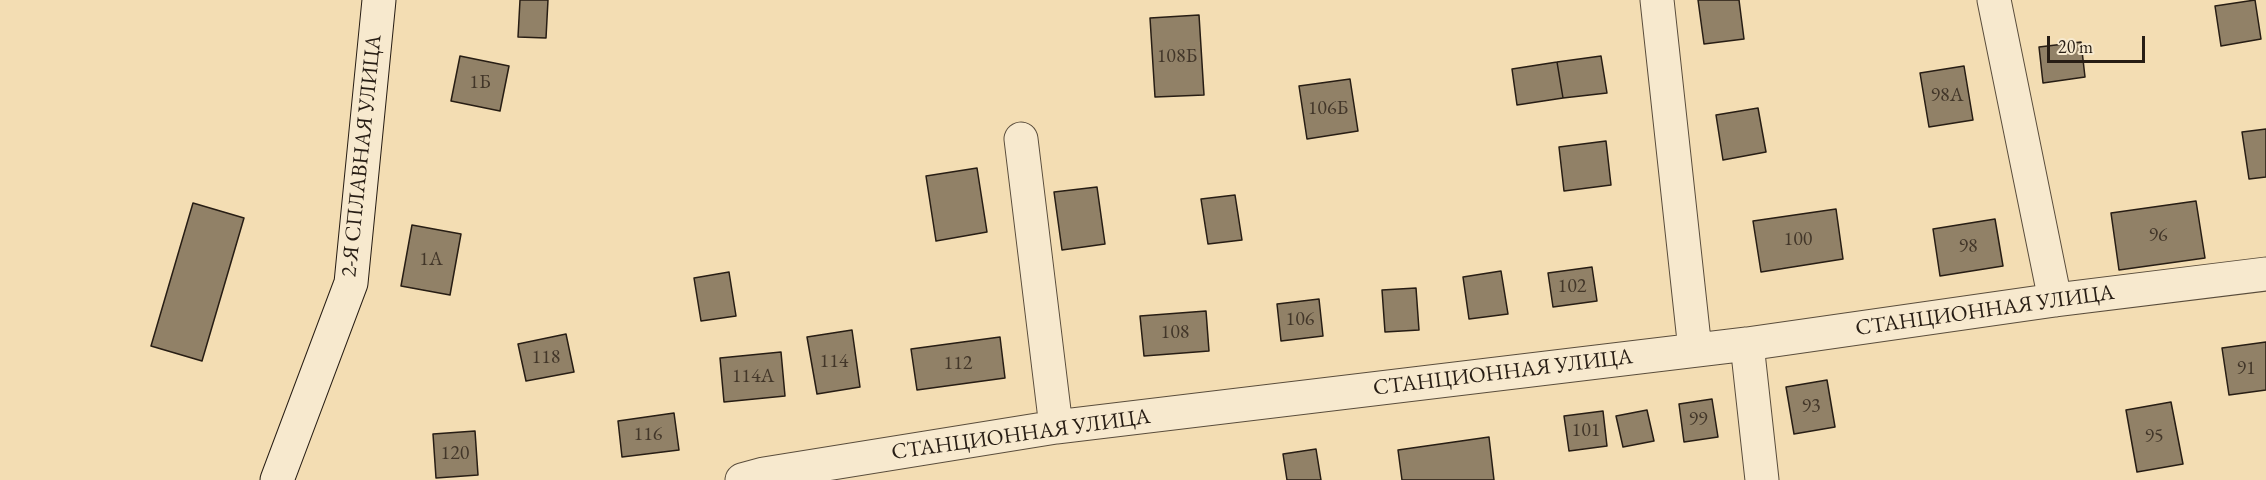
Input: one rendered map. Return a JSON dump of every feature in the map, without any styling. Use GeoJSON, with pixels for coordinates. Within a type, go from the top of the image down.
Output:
{"type":"FeatureCollection","features":[{"type":"Feature","properties":{"kind":"street","name":"2-Я СПЛАВНАЯ УЛИЦА"},"geometry":{"type":"LineString","coordinates":[[277,480],[351,283],[379,0]]}},
{"type":"Feature","properties":{"kind":"street"},"geometry":{"type":"LineString","coordinates":[[1657,0],[1695,350]]}},
{"type":"Feature","properties":{"kind":"street"},"geometry":{"type":"LineString","coordinates":[[1994,0],[2055,300]]}},
{"type":"Feature","properties":{"kind":"street"},"geometry":{"type":"LineString","coordinates":[[1021,139],[1056,427]]}},
{"type":"Feature","properties":{"kind":"street","name":"СТАНЦИОННАЯ УЛИЦА"},"geometry":{"type":"LineString","coordinates":[[742,480],[764,474],[1056,427],[1747,344],[2055,300],[2266,274]]}},
{"type":"Feature","properties":{"kind":"street"},"geometry":{"type":"LineString","coordinates":[[1747,344],[1762,480]]}},
{"type":"Feature","properties":{"kind":"building"},"geometry":{"type":"Polygon","coordinates":[[[520,0],[548,0],[546,38],[518,37],[520,0]]]}},
{"type":"Feature","properties":{"kind":"building"},"geometry":{"type":"Polygon","coordinates":[[[1698,0],[1739,0],[1744,39],[1704,44],[1698,0]]]}},
{"type":"Feature","properties":{"kind":"building"},"geometry":{"type":"Polygon","coordinates":[[[2255,0],[2261,39],[2221,46],[2215,6],[2255,0]]]}},
{"type":"Feature","properties":{"kind":"building"},"geometry":{"type":"Polygon","coordinates":[[[1199,15],[1204,95],[1155,97],[1150,18],[1199,15]]]}},
{"type":"Feature","properties":{"kind":"building"},"geometry":{"type":"Polygon","coordinates":[[[2081,42],[2085,77],[2043,83],[2039,47],[2081,42]]]}},
{"type":"Feature","properties":{"kind":"building"},"geometry":{"type":"Polygon","coordinates":[[[460,56],[509,66],[500,111],[451,101],[460,56]]]}},
{"type":"Feature","properties":{"kind":"building"},"geometry":{"type":"Polygon","coordinates":[[[1601,56],[1607,93],[1563,98],[1557,62],[1601,56]]]}},
{"type":"Feature","properties":{"kind":"building"},"geometry":{"type":"Polygon","coordinates":[[[1557,62],[1563,98],[1517,105],[1512,69],[1557,62]]]}},
{"type":"Feature","properties":{"kind":"building"},"geometry":{"type":"Polygon","coordinates":[[[1964,66],[1973,120],[1929,127],[1920,73],[1964,66]]]}},
{"type":"Feature","properties":{"kind":"building"},"geometry":{"type":"Polygon","coordinates":[[[1350,79],[1358,131],[1307,139],[1299,86],[1350,79]]]}},
{"type":"Feature","properties":{"kind":"building"},"geometry":{"type":"Polygon","coordinates":[[[1758,108],[1766,152],[1723,160],[1716,115],[1758,108]]]}},
{"type":"Feature","properties":{"kind":"building"},"geometry":{"type":"Polygon","coordinates":[[[2266,129],[2266,177],[2249,179],[2242,132],[2266,129]]]}},
{"type":"Feature","properties":{"kind":"building"},"geometry":{"type":"Polygon","coordinates":[[[1606,141],[1611,185],[1564,191],[1559,147],[1606,141]]]}},
{"type":"Feature","properties":{"kind":"building"},"geometry":{"type":"Polygon","coordinates":[[[977,168],[987,232],[936,241],[926,176],[977,168]]]}},
{"type":"Feature","properties":{"kind":"building"},"geometry":{"type":"Polygon","coordinates":[[[1097,187],[1105,244],[1062,250],[1054,192],[1097,187]]]}},
{"type":"Feature","properties":{"kind":"building"},"geometry":{"type":"Polygon","coordinates":[[[1235,195],[1242,240],[1208,244],[1201,199],[1235,195]]]}},
{"type":"Feature","properties":{"kind":"building"},"geometry":{"type":"Polygon","coordinates":[[[2196,201],[2205,258],[2119,270],[2111,213],[2196,201]]]}},
{"type":"Feature","properties":{"kind":"building"},"geometry":{"type":"Polygon","coordinates":[[[193,203],[244,218],[202,361],[151,346],[193,203]]]}},
{"type":"Feature","properties":{"kind":"building"},"geometry":{"type":"Polygon","coordinates":[[[1836,209],[1843,259],[1761,272],[1753,221],[1836,209]]]}},
{"type":"Feature","properties":{"kind":"building"},"geometry":{"type":"Polygon","coordinates":[[[1995,219],[2003,266],[1940,276],[1933,229],[1995,219]]]}},
{"type":"Feature","properties":{"kind":"building"},"geometry":{"type":"Polygon","coordinates":[[[412,225],[461,234],[450,295],[401,286],[412,225]]]}},
{"type":"Feature","properties":{"kind":"building"},"geometry":{"type":"Polygon","coordinates":[[[1592,267],[1597,301],[1553,307],[1548,273],[1592,267]]]}},
{"type":"Feature","properties":{"kind":"building"},"geometry":{"type":"Polygon","coordinates":[[[1501,271],[1508,314],[1469,319],[1463,277],[1501,271]]]}},
{"type":"Feature","properties":{"kind":"building"},"geometry":{"type":"Polygon","coordinates":[[[729,272],[736,316],[701,321],[694,278],[729,272]]]}},
{"type":"Feature","properties":{"kind":"building"},"geometry":{"type":"Polygon","coordinates":[[[1416,288],[1419,330],[1385,332],[1382,290],[1416,288]]]}},
{"type":"Feature","properties":{"kind":"building"},"geometry":{"type":"Polygon","coordinates":[[[1319,299],[1323,336],[1281,341],[1277,304],[1319,299]]]}},
{"type":"Feature","properties":{"kind":"building"},"geometry":{"type":"Polygon","coordinates":[[[1206,311],[1209,351],[1144,356],[1140,316],[1206,311]]]}},
{"type":"Feature","properties":{"kind":"building"},"geometry":{"type":"Polygon","coordinates":[[[852,330],[860,387],[817,394],[807,337],[852,330]]]}},
{"type":"Feature","properties":{"kind":"building"},"geometry":{"type":"Polygon","coordinates":[[[566,334],[574,372],[526,381],[518,344],[566,334]]]}},
{"type":"Feature","properties":{"kind":"building"},"geometry":{"type":"Polygon","coordinates":[[[1000,337],[1005,378],[917,390],[911,349],[1000,337]]]}},
{"type":"Feature","properties":{"kind":"building"},"geometry":{"type":"Polygon","coordinates":[[[2266,342],[2266,390],[2229,395],[2222,348],[2266,342]]]}},
{"type":"Feature","properties":{"kind":"building"},"geometry":{"type":"Polygon","coordinates":[[[781,352],[785,396],[724,402],[720,358],[781,352]]]}},
{"type":"Feature","properties":{"kind":"building"},"geometry":{"type":"Polygon","coordinates":[[[1827,380],[1835,427],[1794,434],[1786,387],[1827,380]]]}},
{"type":"Feature","properties":{"kind":"building"},"geometry":{"type":"Polygon","coordinates":[[[1712,399],[1718,437],[1684,442],[1679,404],[1712,399]]]}},
{"type":"Feature","properties":{"kind":"building"},"geometry":{"type":"Polygon","coordinates":[[[2171,402],[2183,464],[2137,472],[2126,410],[2171,402]]]}},
{"type":"Feature","properties":{"kind":"building"},"geometry":{"type":"Polygon","coordinates":[[[1647,410],[1654,441],[1623,447],[1616,416],[1647,410]]]}},
{"type":"Feature","properties":{"kind":"building"},"geometry":{"type":"Polygon","coordinates":[[[1603,411],[1607,446],[1569,451],[1564,416],[1603,411]]]}},
{"type":"Feature","properties":{"kind":"building"},"geometry":{"type":"Polygon","coordinates":[[[674,413],[679,450],[622,457],[618,421],[674,413]]]}},
{"type":"Feature","properties":{"kind":"building"},"geometry":{"type":"Polygon","coordinates":[[[475,431],[478,475],[436,478],[433,434],[475,431]]]}},
{"type":"Feature","properties":{"kind":"building"},"geometry":{"type":"Polygon","coordinates":[[[1489,437],[1494,480],[1402,480],[1398,450],[1489,437]]]}},
{"type":"Feature","properties":{"kind":"building"},"geometry":{"type":"Polygon","coordinates":[[[1316,449],[1321,480],[1287,480],[1283,454],[1316,449]]]}}]}
